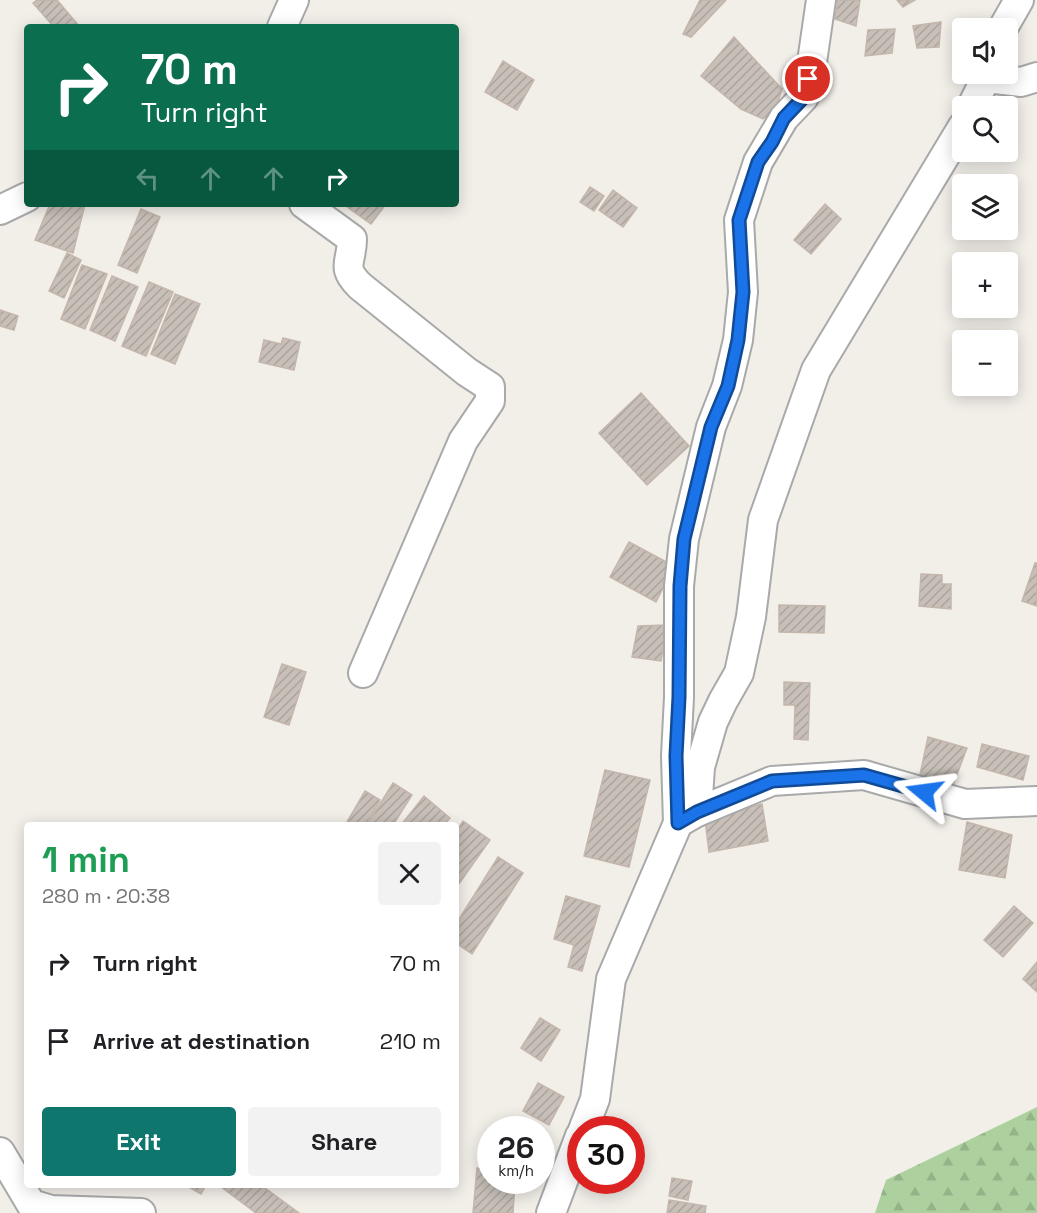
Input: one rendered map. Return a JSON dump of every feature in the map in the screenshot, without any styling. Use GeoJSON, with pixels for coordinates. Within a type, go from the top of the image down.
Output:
{"type":"FeatureCollection","features":[{"type":"Feature","properties":{"kind":"street"},"geometry":{"type":"LineString","coordinates":[[283,24],[294,0]]}},
{"type":"Feature","properties":{"kind":"street"},"geometry":{"type":"LineString","coordinates":[[687,818],[676,756],[680,586],[684,539],[711,427],[728,386],[738,340],[743,292],[739,220],[758,162],[772,142],[784,118],[804,97],[812,62],[821,0]]}},
{"type":"Feature","properties":{"kind":"street"},"geometry":{"type":"LineString","coordinates":[[1009,18],[1019,0]]}},
{"type":"Feature","properties":{"kind":"street"},"geometry":{"type":"LineString","coordinates":[[1018,82],[1037,77]]}},
{"type":"Feature","properties":{"kind":"street"},"geometry":{"type":"LineString","coordinates":[[588,1116],[595,1099],[611,979],[687,818],[713,722],[739,673],[751,617],[763,520],[816,370],[952,144]]}},
{"type":"Feature","properties":{"kind":"street"},"geometry":{"type":"LineString","coordinates":[[0,210],[24,198]]}},
{"type":"Feature","properties":{"kind":"street"},"geometry":{"type":"LineString","coordinates":[[308,207],[352,239],[352,253],[347,266],[350,276],[360,286],[467,372],[490,387],[489,401],[463,441],[363,673]]}},
{"type":"Feature","properties":{"kind":"street"},"geometry":{"type":"LineString","coordinates":[[687,818],[772,781],[864,775],[965,804],[1037,801]]}},
{"type":"Feature","properties":{"kind":"street"},"geometry":{"type":"LineString","coordinates":[[0,1152],[31,1204],[51,1210],[141,1213]]}},
{"type":"Feature","properties":{"kind":"street"},"geometry":{"type":"LineString","coordinates":[[551,1213],[567,1171]]}},
{"type":"Feature","properties":{"kind":"green space"},"geometry":{"type":"Polygon","coordinates":[[[1037,1107],[1037,1213],[875,1213],[886,1180],[1037,1107]]]}},
{"type":"Feature","properties":{"kind":"building"},"geometry":{"type":"Polygon","coordinates":[[[37,0],[57,0],[77,24],[51,24],[33,3],[37,0]]]}},
{"type":"Feature","properties":{"kind":"building"},"geometry":{"type":"Polygon","coordinates":[[[700,0],[726,0],[691,37],[683,34],[700,0]]]}},
{"type":"Feature","properties":{"kind":"building"},"geometry":{"type":"Polygon","coordinates":[[[838,0],[860,0],[856,26],[835,19],[838,0]]]}},
{"type":"Feature","properties":{"kind":"building"},"geometry":{"type":"Polygon","coordinates":[[[897,0],[915,0],[903,7],[897,0]]]}},
{"type":"Feature","properties":{"kind":"building"},"geometry":{"type":"Polygon","coordinates":[[[941,22],[939,47],[917,48],[913,26],[941,22]]]}},
{"type":"Feature","properties":{"kind":"building"},"geometry":{"type":"Polygon","coordinates":[[[895,29],[892,53],[865,56],[868,30],[895,29]]]}},
{"type":"Feature","properties":{"kind":"building"},"geometry":{"type":"Polygon","coordinates":[[[734,37],[782,89],[776,109],[763,119],[741,109],[701,76],[734,37]]]}},
{"type":"Feature","properties":{"kind":"building"},"geometry":{"type":"Polygon","coordinates":[[[503,61],[534,80],[517,110],[485,92],[503,61]]]}},
{"type":"Feature","properties":{"kind":"building"},"geometry":{"type":"Polygon","coordinates":[[[590,187],[604,196],[594,211],[580,202],[590,187]]]}},
{"type":"Feature","properties":{"kind":"building"},"geometry":{"type":"Polygon","coordinates":[[[613,190],[637,208],[623,227],[599,210],[613,190]]]}},
{"type":"Feature","properties":{"kind":"building"},"geometry":{"type":"Polygon","coordinates":[[[825,204],[841,219],[811,254],[794,240],[825,204]]]}},
{"type":"Feature","properties":{"kind":"building"},"geometry":{"type":"Polygon","coordinates":[[[49,207],[84,207],[73,253],[35,240],[49,207]]]}},
{"type":"Feature","properties":{"kind":"building"},"geometry":{"type":"Polygon","coordinates":[[[347,207],[384,207],[371,224],[347,207]]]}},
{"type":"Feature","properties":{"kind":"building"},"geometry":{"type":"Polygon","coordinates":[[[141,209],[160,217],[137,273],[118,265],[141,209]]]}},
{"type":"Feature","properties":{"kind":"building"},"geometry":{"type":"Polygon","coordinates":[[[67,253],[81,260],[64,298],[49,291],[67,253]]]}},
{"type":"Feature","properties":{"kind":"building"},"geometry":{"type":"Polygon","coordinates":[[[82,265],[107,274],[85,329],[61,319],[82,265]]]}},
{"type":"Feature","properties":{"kind":"building"},"geometry":{"type":"Polygon","coordinates":[[[112,276],[138,287],[115,341],[90,330],[112,276]]]}},
{"type":"Feature","properties":{"kind":"building"},"geometry":{"type":"Polygon","coordinates":[[[149,282],[173,292],[146,356],[122,346],[149,282]]]}},
{"type":"Feature","properties":{"kind":"building"},"geometry":{"type":"Polygon","coordinates":[[[175,294],[200,304],[175,364],[151,354],[175,294]]]}},
{"type":"Feature","properties":{"kind":"building"},"geometry":{"type":"Polygon","coordinates":[[[0,310],[18,316],[14,330],[0,326],[0,310]]]}},
{"type":"Feature","properties":{"kind":"building"},"geometry":{"type":"Polygon","coordinates":[[[283,338],[300,342],[294,370],[259,362],[264,340],[281,344],[283,338]]]}},
{"type":"Feature","properties":{"kind":"building"},"geometry":{"type":"Polygon","coordinates":[[[641,393],[689,446],[647,485],[599,433],[641,393]]]}},
{"type":"Feature","properties":{"kind":"building"},"geometry":{"type":"Polygon","coordinates":[[[629,542],[674,566],[656,602],[610,577],[629,542]]]}},
{"type":"Feature","properties":{"kind":"building"},"geometry":{"type":"Polygon","coordinates":[[[1035,563],[1037,563],[1037,606],[1022,601],[1035,563]]]}},
{"type":"Feature","properties":{"kind":"building"},"geometry":{"type":"Polygon","coordinates":[[[921,574],[942,575],[942,584],[951,584],[951,609],[919,606],[921,574]]]}},
{"type":"Feature","properties":{"kind":"building"},"geometry":{"type":"Polygon","coordinates":[[[779,605],[825,606],[824,633],[779,632],[779,605]]]}},
{"type":"Feature","properties":{"kind":"building"},"geometry":{"type":"Polygon","coordinates":[[[667,625],[661,661],[632,657],[638,626],[667,625]]]}},
{"type":"Feature","properties":{"kind":"building"},"geometry":{"type":"Polygon","coordinates":[[[282,664],[306,672],[289,725],[264,717],[282,664]]]}},
{"type":"Feature","properties":{"kind":"building"},"geometry":{"type":"Polygon","coordinates":[[[784,682],[810,683],[808,740],[794,739],[795,705],[784,705],[784,682]]]}},
{"type":"Feature","properties":{"kind":"building"},"geometry":{"type":"Polygon","coordinates":[[[928,737],[967,748],[953,785],[919,779],[928,737]]]}},
{"type":"Feature","properties":{"kind":"building"},"geometry":{"type":"Polygon","coordinates":[[[982,744],[1029,756],[1023,780],[977,767],[982,744]]]}},
{"type":"Feature","properties":{"kind":"building"},"geometry":{"type":"Polygon","coordinates":[[[605,770],[650,780],[629,867],[584,856],[605,770]]]}},
{"type":"Feature","properties":{"kind":"building"},"geometry":{"type":"Polygon","coordinates":[[[393,783],[412,795],[395,822],[369,822],[393,783]]]}},
{"type":"Feature","properties":{"kind":"building"},"geometry":{"type":"Polygon","coordinates":[[[365,791],[380,800],[368,822],[347,822],[365,791]]]}},
{"type":"Feature","properties":{"kind":"building"},"geometry":{"type":"Polygon","coordinates":[[[424,796],[450,818],[447,822],[403,822],[424,796]]]}},
{"type":"Feature","properties":{"kind":"building"},"geometry":{"type":"Polygon","coordinates":[[[762,804],[768,841],[709,852],[705,819],[762,804]]]}},
{"type":"Feature","properties":{"kind":"building"},"geometry":{"type":"Polygon","coordinates":[[[463,821],[490,840],[459,884],[459,827],[463,821]]]}},
{"type":"Feature","properties":{"kind":"building"},"geometry":{"type":"Polygon","coordinates":[[[967,822],[1012,835],[1005,878],[959,870],[967,822]]]}},
{"type":"Feature","properties":{"kind":"building"},"geometry":{"type":"Polygon","coordinates":[[[498,857],[523,873],[472,954],[459,945],[459,919],[498,857]]]}},
{"type":"Feature","properties":{"kind":"building"},"geometry":{"type":"Polygon","coordinates":[[[566,896],[600,906],[582,971],[568,967],[574,945],[554,939],[566,896]]]}},
{"type":"Feature","properties":{"kind":"building"},"geometry":{"type":"Polygon","coordinates":[[[1014,906],[1033,923],[1003,957],[984,940],[1014,906]]]}},
{"type":"Feature","properties":{"kind":"building"},"geometry":{"type":"Polygon","coordinates":[[[1037,962],[1037,992],[1023,979],[1037,962]]]}},
{"type":"Feature","properties":{"kind":"building"},"geometry":{"type":"Polygon","coordinates":[[[540,1018],[560,1030],[541,1061],[521,1048],[540,1018]]]}},
{"type":"Feature","properties":{"kind":"building"},"geometry":{"type":"Polygon","coordinates":[[[538,1083],[564,1097],[554,1116],[532,1116],[523,1111],[538,1083]]]}},
{"type":"Feature","properties":{"kind":"building"},"geometry":{"type":"Polygon","coordinates":[[[477,1168],[477,1194],[514,1194],[513,1213],[473,1213],[477,1168]]]}},
{"type":"Feature","properties":{"kind":"building"},"geometry":{"type":"Polygon","coordinates":[[[672,1178],[692,1181],[688,1200],[669,1196],[672,1178]]]}},
{"type":"Feature","properties":{"kind":"building"},"geometry":{"type":"Polygon","coordinates":[[[190,1188],[204,1188],[201,1194],[190,1188]]]}},
{"type":"Feature","properties":{"kind":"building"},"geometry":{"type":"Polygon","coordinates":[[[222,1188],[265,1188],[299,1213],[256,1213],[222,1188]]]}},
{"type":"Feature","properties":{"kind":"building"},"geometry":{"type":"Polygon","coordinates":[[[669,1200],[706,1206],[705,1213],[667,1213],[669,1200]]]}},
{"type":"Feature","properties":{"kind":"route"},"geometry":{"type":"LineString","coordinates":[[808,79],[804,97],[784,118],[772,142],[758,162],[739,220],[743,292],[738,340],[728,386],[711,427],[684,539],[680,586],[676,756],[678,823],[697,812],[772,781],[864,775],[924,792]]}}]}
